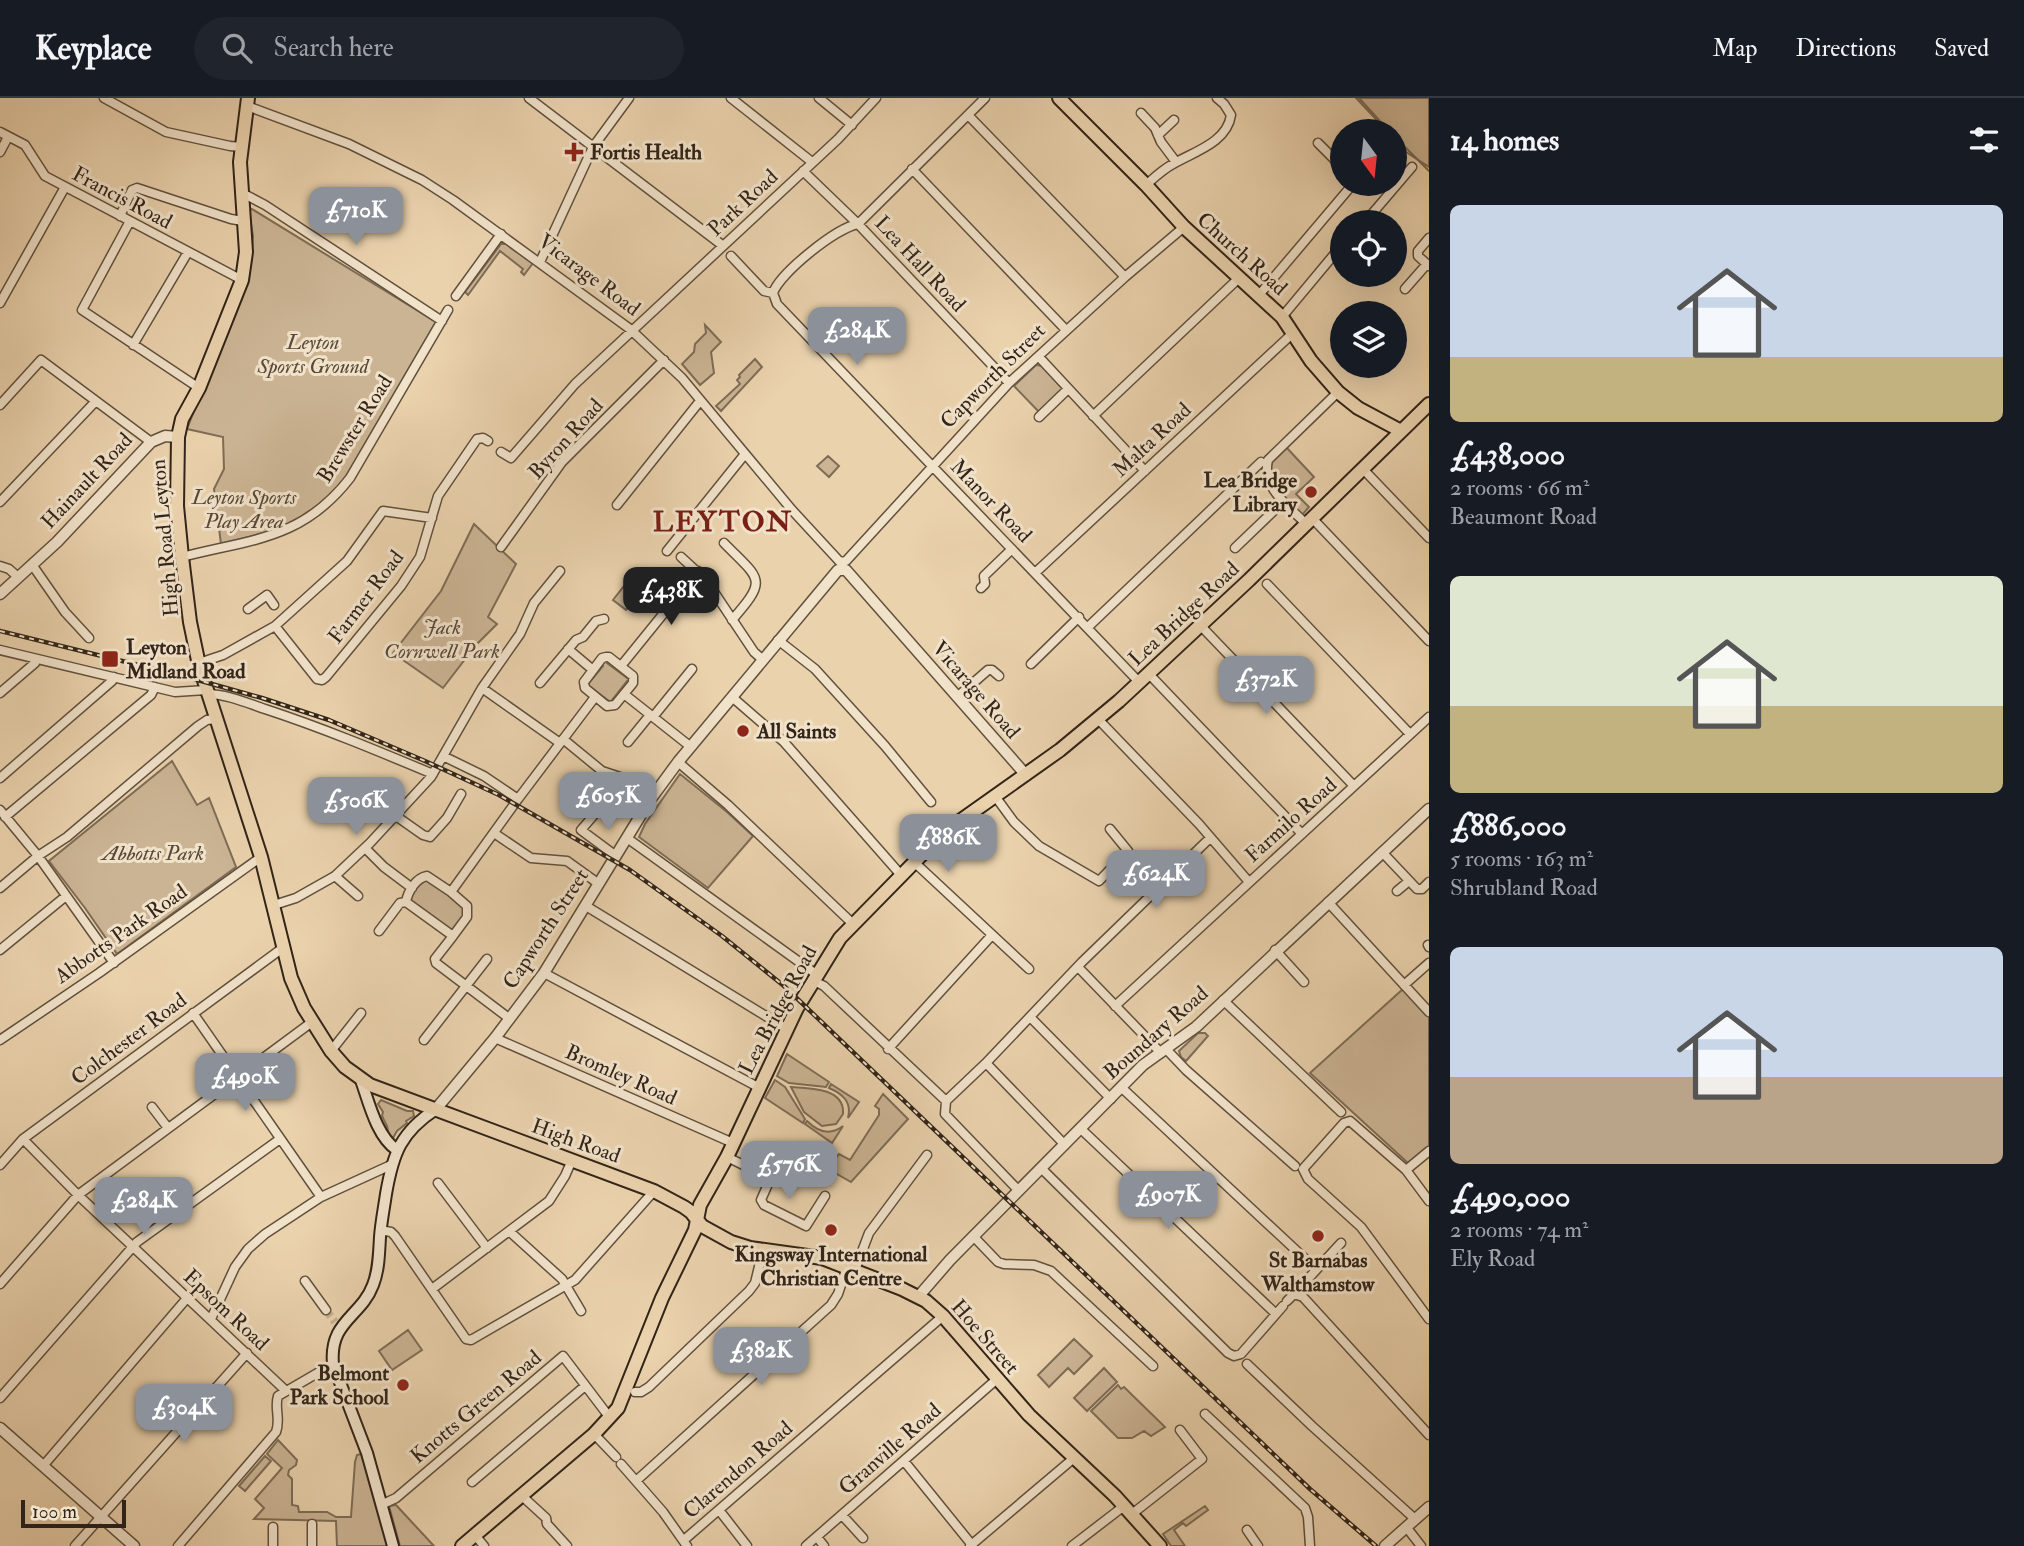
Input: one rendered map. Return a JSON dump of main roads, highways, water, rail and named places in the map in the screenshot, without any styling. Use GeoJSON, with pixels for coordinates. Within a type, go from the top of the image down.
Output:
{"type":"FeatureCollection","features":[{"type":"Feature","properties":{"kind":"main road","name":"Church Road"},"geometry":{"type":"LineString","coordinates":[[1059,98],[1184,227],[1282,317],[1311,361],[1338,392],[1358,408],[1401,431]]}},
{"type":"Feature","properties":{"kind":"main road","name":"High Road Leyton"},"geometry":{"type":"LineString","coordinates":[[247,102],[242,147],[246,253],[242,280],[199,388],[182,419],[178,437],[177,506],[190,622],[215,719],[261,857],[297,994],[331,1051],[361,1080],[436,1109]]}},
{"type":"Feature","properties":{"kind":"main road","name":"Lea Bridge Road"},"geometry":{"type":"LineString","coordinates":[[462,1546],[480,1541],[522,1496],[594,1434],[620,1405],[662,1298],[695,1230],[700,1205],[727,1157],[758,1087],[814,977],[852,923],[949,828],[1026,775],[1098,719],[1200,625],[1401,431],[1426,413]]}},
{"type":"Feature","properties":{"kind":"main road"},"geometry":{"type":"LineString","coordinates":[[361,1080],[380,1133],[388,1145],[397,1150]]}},
{"type":"Feature","properties":{"kind":"main road"},"geometry":{"type":"LineString","coordinates":[[370,1102],[379,1089]]}},
{"type":"Feature","properties":{"kind":"main road"},"geometry":{"type":"LineString","coordinates":[[394,1546],[366,1450],[333,1364],[333,1347],[339,1322],[365,1299],[377,1273],[380,1230],[391,1165],[397,1150],[410,1130],[436,1109]]}},
{"type":"Feature","properties":{"kind":"main road","name":"High Road"},"geometry":{"type":"LineString","coordinates":[[436,1109],[654,1191],[684,1207],[696,1218]]}},
{"type":"Feature","properties":{"kind":"main road","name":"Hoe Street"},"geometry":{"type":"LineString","coordinates":[[696,1218],[702,1226],[726,1240],[762,1250],[817,1257],[851,1268],[918,1297],[943,1316],[997,1379],[1128,1510],[1160,1546]]}},
{"type":"Feature","properties":{"kind":"waterway"},"geometry":{"type":"LineString","coordinates":[[1359,98],[1378,119]]}},
{"type":"Feature","properties":{"kind":"waterway"},"geometry":{"type":"LineString","coordinates":[[1407,149],[1429,171]]}},
{"type":"Feature","properties":{"kind":"tunnel"},"geometry":{"type":"LineString","coordinates":[[326,1310],[335,1322]]}},
{"type":"Feature","properties":{"kind":"railway"},"geometry":{"type":"LineString","coordinates":[[0,631],[187,677],[329,720],[499,795],[630,870],[722,936],[784,986],[1310,1489],[1376,1546]]}},
{"type":"Feature","properties":{"kind":"place","name":"Fortis Health"},"geometry":{"type":"Point","coordinates":[574,152]}},
{"type":"Feature","properties":{"kind":"place","name":"Lea Bridge Library"},"geometry":{"type":"Point","coordinates":[1311,492]}},
{"type":"Feature","properties":{"kind":"place","name":"Leyton Midland Road"},"geometry":{"type":"Point","coordinates":[110,659]}},
{"type":"Feature","properties":{"kind":"place","name":"All Saints"},"geometry":{"type":"Point","coordinates":[743,731]}},
{"type":"Feature","properties":{"kind":"place","name":"Kingsway International Christian Centre"},"geometry":{"type":"Point","coordinates":[831,1230]}},
{"type":"Feature","properties":{"kind":"place","name":"St Barnabas Walthamstow"},"geometry":{"type":"Point","coordinates":[1318,1236]}},
{"type":"Feature","properties":{"kind":"place","name":"Belmont Park School"},"geometry":{"type":"Point","coordinates":[403,1385]}},
{"type":"Feature","properties":{"kind":"district","name":"LEYTON"},"geometry":{"type":"Point","coordinates":[723,522]}},
{"type":"Feature","properties":{"kind":"park label","name":"Leyton Sports Ground"},"geometry":{"type":"Point","coordinates":[313,354]}},
{"type":"Feature","properties":{"kind":"park label","name":"Leyton Sports Play Area"},"geometry":{"type":"Point","coordinates":[244,509]}},
{"type":"Feature","properties":{"kind":"park label","name":"Jack Cornwell Park"},"geometry":{"type":"Point","coordinates":[442,639]}},
{"type":"Feature","properties":{"kind":"park label","name":"Abbotts Park"},"geometry":{"type":"Point","coordinates":[153,853]}}]}
